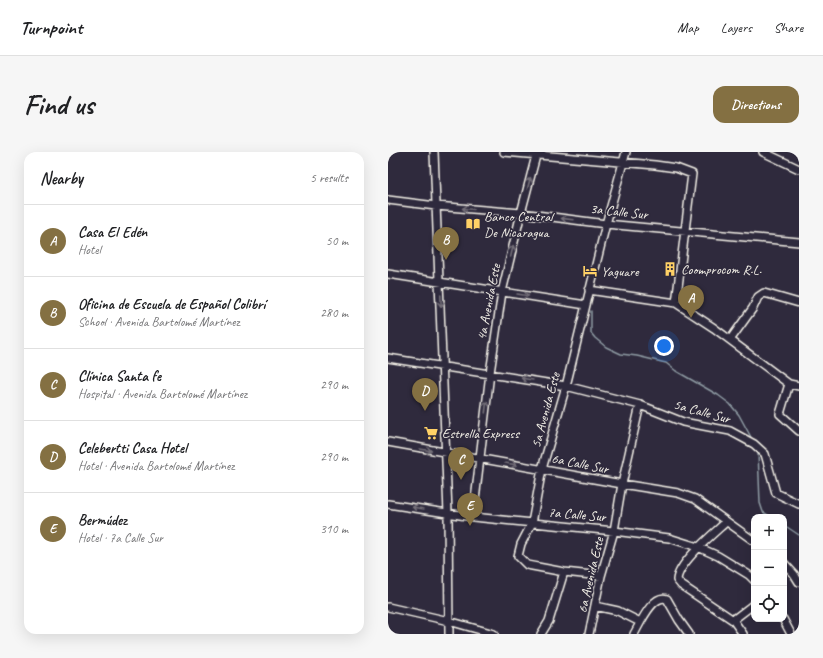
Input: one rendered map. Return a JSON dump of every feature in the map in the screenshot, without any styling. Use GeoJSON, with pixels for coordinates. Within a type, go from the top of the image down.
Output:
{"type":"FeatureCollection","features":[{"type":"Feature","properties":{"kind":"street"},"geometry":{"type":"LineString","coordinates":[[434,152],[448,513],[449,634]]}},
{"type":"Feature","properties":{"kind":"street"},"geometry":{"type":"LineString","coordinates":[[504,152],[537,153],[676,168],[692,174],[676,302]]}},
{"type":"Feature","properties":{"kind":"street","name":"5a Avenida Este"},"geometry":{"type":"LineString","coordinates":[[564,572],[527,565],[518,556],[521,544],[532,523],[542,469],[566,386],[589,290],[626,152]]}},
{"type":"Feature","properties":{"kind":"street"},"geometry":{"type":"LineString","coordinates":[[763,152],[799,169]]}},
{"type":"Feature","properties":{"kind":"street","name":"4a Avenida Este"},"geometry":{"type":"LineString","coordinates":[[479,459],[502,292],[537,153]]}},
{"type":"Feature","properties":{"kind":"street","name":"3a Calle Sur"},"geometry":{"type":"LineString","coordinates":[[388,200],[436,206],[521,213],[606,224],[799,242]]}},
{"type":"Feature","properties":{"kind":"street"},"geometry":{"type":"LineString","coordinates":[[388,274],[586,305]]}},
{"type":"Feature","properties":{"kind":"street"},"geometry":{"type":"LineString","coordinates":[[589,290],[676,302],[789,384],[799,386]]}},
{"type":"Feature","properties":{"kind":"street"},"geometry":{"type":"LineString","coordinates":[[730,340],[753,308],[758,297],[764,293],[799,303]]}},
{"type":"Feature","properties":{"kind":"street","name":"5a Calle Sur"},"geometry":{"type":"LineString","coordinates":[[388,358],[566,386],[640,405],[683,422],[730,431],[754,444],[765,454],[776,492],[799,504]]}},
{"type":"Feature","properties":{"kind":"street"},"geometry":{"type":"LineString","coordinates":[[789,384],[780,414],[799,431]]}},
{"type":"Feature","properties":{"kind":"street","name":"6a Avenida Este"},"geometry":{"type":"LineString","coordinates":[[589,634],[601,576],[614,531],[622,484],[640,405]]}},
{"type":"Feature","properties":{"kind":"street","name":"6a Calle Sur"},"geometry":{"type":"LineString","coordinates":[[388,442],[622,484],[678,492],[695,499],[751,539]]}},
{"type":"Feature","properties":{"kind":"street"},"geometry":{"type":"LineString","coordinates":[[473,517],[479,459]]}},
{"type":"Feature","properties":{"kind":"street","name":"7a Calle Sur"},"geometry":{"type":"LineString","coordinates":[[388,504],[473,517],[669,538],[698,547],[718,556],[751,577]]}},
{"type":"Feature","properties":{"kind":"street"},"geometry":{"type":"LineString","coordinates":[[726,522],[698,547],[678,575],[677,580],[681,585],[733,620],[743,634]]}},
{"type":"Feature","properties":{"kind":"street"},"geometry":{"type":"LineString","coordinates":[[787,566],[799,582]]}},
{"type":"Feature","properties":{"kind":"street"},"geometry":{"type":"LineString","coordinates":[[541,634],[549,621],[564,572],[601,576]]}},
{"type":"Feature","properties":{"kind":"street"},"geometry":{"type":"LineString","coordinates":[[595,606],[618,611],[638,629],[655,601],[660,598],[667,599],[689,634]]}},
{"type":"Feature","properties":{"kind":"street"},"geometry":{"type":"LineString","coordinates":[[733,620],[751,606]]}},
{"type":"Feature","properties":{"kind":"street"},"geometry":{"type":"LineString","coordinates":[[388,607],[449,621],[494,634]]}},
{"type":"Feature","properties":{"kind":"street"},"geometry":{"type":"LineString","coordinates":[[785,622],[791,634]]}},
{"type":"Feature","properties":{"kind":"waterway"},"geometry":{"type":"LineString","coordinates":[[591,311],[591,333],[606,347],[621,354],[666,363],[676,371],[718,395],[730,404],[739,415],[752,439]]}},
{"type":"Feature","properties":{"kind":"waterway"},"geometry":{"type":"LineString","coordinates":[[758,452],[760,503],[763,512],[766,514]]}},
{"type":"Feature","properties":{"kind":"waterway"},"geometry":{"type":"LineString","coordinates":[[787,527],[799,535]]}},
{"type":"Feature","properties":{"kind":"place","name":"Banco Central De Nicaragua"},"geometry":{"type":"Point","coordinates":[473,224]}},
{"type":"Feature","properties":{"kind":"place","name":"Oficina de Escuela de Español Colibrí"},"geometry":{"type":"Point","coordinates":[446,260]}},
{"type":"Feature","properties":{"kind":"place","name":"Coomprocom R.L."},"geometry":{"type":"Point","coordinates":[670,269]}},
{"type":"Feature","properties":{"kind":"place","name":"Yaguare"},"geometry":{"type":"Point","coordinates":[590,271]}},
{"type":"Feature","properties":{"kind":"place","name":"Casa El Edén"},"geometry":{"type":"Point","coordinates":[691,318]}},
{"type":"Feature","properties":{"kind":"place","name":"Celebertti Casa Hotel"},"geometry":{"type":"Point","coordinates":[425,411]}},
{"type":"Feature","properties":{"kind":"place","name":"Estrella Express"},"geometry":{"type":"Point","coordinates":[431,433]}},
{"type":"Feature","properties":{"kind":"place","name":"Clínica Santa fe"},"geometry":{"type":"Point","coordinates":[461,480]}},
{"type":"Feature","properties":{"kind":"place","name":"Bermúdez"},"geometry":{"type":"Point","coordinates":[470,526]}}]}
